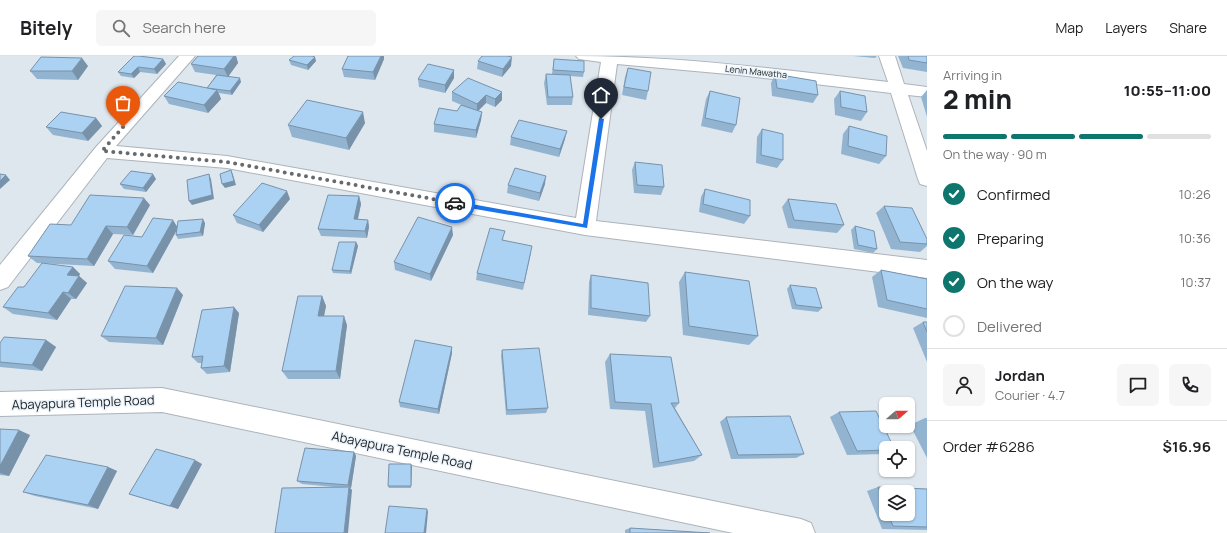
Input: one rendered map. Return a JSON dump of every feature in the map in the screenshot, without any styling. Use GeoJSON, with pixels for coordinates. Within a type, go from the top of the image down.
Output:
{"type":"FeatureCollection","features":[{"type":"Feature","properties":{"kind":"street"},"geometry":{"type":"LineString","coordinates":[[0,281],[102,151],[187,56]]}},
{"type":"Feature","properties":{"kind":"street","name":"Lenin Mawatha"},"geometry":{"type":"LineString","coordinates":[[584,56],[610,57],[739,70],[927,92]]}},
{"type":"Feature","properties":{"kind":"street"},"geometry":{"type":"LineString","coordinates":[[887,56],[927,179]]}},
{"type":"Feature","properties":{"kind":"street"},"geometry":{"type":"LineString","coordinates":[[585,227],[610,57]]}},
{"type":"Feature","properties":{"kind":"street"},"geometry":{"type":"LineString","coordinates":[[102,151],[227,162],[585,227],[927,269]]}},
{"type":"Feature","properties":{"kind":"street","name":"Abayapura Temple Road"},"geometry":{"type":"LineString","coordinates":[[0,404],[162,400],[801,533]]}},
{"type":"Feature","properties":{"kind":"building"},"geometry":{"type":"Polygon","coordinates":[[[134,56],[163,59],[154,69],[138,67],[131,74],[118,72],[134,56]]]}},
{"type":"Feature","properties":{"kind":"building"},"geometry":{"type":"Polygon","coordinates":[[[198,56],[234,56],[224,69],[191,64],[198,56]]]}},
{"type":"Feature","properties":{"kind":"building"},"geometry":{"type":"Polygon","coordinates":[[[294,56],[315,57],[307,65],[289,60],[294,56]]]}},
{"type":"Feature","properties":{"kind":"building"},"geometry":{"type":"Polygon","coordinates":[[[348,56],[381,56],[373,72],[342,69],[348,56]]]}},
{"type":"Feature","properties":{"kind":"building"},"geometry":{"type":"Polygon","coordinates":[[[482,56],[512,57],[503,69],[478,61],[482,56]]]}},
{"type":"Feature","properties":{"kind":"building"},"geometry":{"type":"Polygon","coordinates":[[[908,56],[927,56],[927,63],[909,60],[908,56]]]}},
{"type":"Feature","properties":{"kind":"building"},"geometry":{"type":"Polygon","coordinates":[[[41,57],[82,58],[72,71],[30,71],[41,57]]]}},
{"type":"Feature","properties":{"kind":"building"},"geometry":{"type":"Polygon","coordinates":[[[554,59],[584,61],[584,72],[553,70],[554,59]]]}},
{"type":"Feature","properties":{"kind":"building"},"geometry":{"type":"Polygon","coordinates":[[[428,64],[454,70],[445,85],[418,79],[428,64]]]}},
{"type":"Feature","properties":{"kind":"building"},"geometry":{"type":"Polygon","coordinates":[[[628,68],[651,72],[648,91],[624,87],[628,68]]]}},
{"type":"Feature","properties":{"kind":"building"},"geometry":{"type":"Polygon","coordinates":[[[546,74],[570,75],[573,97],[548,97],[546,74]]]}},
{"type":"Feature","properties":{"kind":"building"},"geometry":{"type":"Polygon","coordinates":[[[775,74],[816,81],[818,95],[777,88],[775,74]]]}},
{"type":"Feature","properties":{"kind":"building"},"geometry":{"type":"Polygon","coordinates":[[[217,75],[240,78],[230,91],[207,88],[217,75]]]}},
{"type":"Feature","properties":{"kind":"building"},"geometry":{"type":"Polygon","coordinates":[[[468,78],[502,92],[495,99],[486,95],[477,104],[452,92],[468,78]]]}},
{"type":"Feature","properties":{"kind":"building"},"geometry":{"type":"Polygon","coordinates":[[[178,82],[217,90],[204,105],[164,96],[178,82]]]}},
{"type":"Feature","properties":{"kind":"building"},"geometry":{"type":"Polygon","coordinates":[[[710,91],[740,98],[736,125],[705,118],[710,91]]]}},
{"type":"Feature","properties":{"kind":"building"},"geometry":{"type":"Polygon","coordinates":[[[840,91],[865,96],[867,112],[841,107],[840,91]]]}},
{"type":"Feature","properties":{"kind":"building"},"geometry":{"type":"Polygon","coordinates":[[[307,100],[363,112],[346,138],[288,125],[307,100]]]}},
{"type":"Feature","properties":{"kind":"building"},"geometry":{"type":"Polygon","coordinates":[[[461,105],[482,112],[476,130],[434,124],[439,108],[457,111],[461,105]]]}},
{"type":"Feature","properties":{"kind":"building"},"geometry":{"type":"Polygon","coordinates":[[[61,112],[96,118],[82,133],[46,127],[61,112]]]}},
{"type":"Feature","properties":{"kind":"building"},"geometry":{"type":"Polygon","coordinates":[[[519,120],[567,131],[560,149],[511,137],[519,120]]]}},
{"type":"Feature","properties":{"kind":"building"},"geometry":{"type":"Polygon","coordinates":[[[849,126],[887,136],[886,156],[848,146],[849,126]]]}},
{"type":"Feature","properties":{"kind":"building"},"geometry":{"type":"Polygon","coordinates":[[[762,129],[783,134],[783,160],[761,155],[762,129]]]}},
{"type":"Feature","properties":{"kind":"building"},"geometry":{"type":"Polygon","coordinates":[[[635,162],[662,165],[664,187],[637,185],[635,162]]]}},
{"type":"Feature","properties":{"kind":"building"},"geometry":{"type":"Polygon","coordinates":[[[515,168],[546,176],[540,193],[508,185],[515,168]]]}},
{"type":"Feature","properties":{"kind":"building"},"geometry":{"type":"Polygon","coordinates":[[[231,170],[234,181],[222,184],[220,174],[231,170]]]}},
{"type":"Feature","properties":{"kind":"building"},"geometry":{"type":"Polygon","coordinates":[[[131,171],[153,174],[143,188],[120,184],[131,171]]]}},
{"type":"Feature","properties":{"kind":"building"},"geometry":{"type":"Polygon","coordinates":[[[0,174],[6,175],[0,181],[0,174]]]}},
{"type":"Feature","properties":{"kind":"building"},"geometry":{"type":"Polygon","coordinates":[[[209,174],[212,195],[189,201],[187,180],[209,174]]]}},
{"type":"Feature","properties":{"kind":"building"},"geometry":{"type":"Polygon","coordinates":[[[262,183],[287,191],[259,225],[233,215],[262,183]]]}},
{"type":"Feature","properties":{"kind":"building"},"geometry":{"type":"Polygon","coordinates":[[[705,189],[750,200],[750,216],[703,204],[705,189]]]}},
{"type":"Feature","properties":{"kind":"building"},"geometry":{"type":"Polygon","coordinates":[[[90,195],[144,198],[127,227],[106,226],[87,259],[28,256],[50,224],[71,225],[90,195]]]}},
{"type":"Feature","properties":{"kind":"building"},"geometry":{"type":"Polygon","coordinates":[[[328,195],[359,196],[354,219],[368,220],[365,231],[318,229],[328,195]]]}},
{"type":"Feature","properties":{"kind":"building"},"geometry":{"type":"Polygon","coordinates":[[[788,199],[836,204],[844,225],[794,220],[788,199]]]}},
{"type":"Feature","properties":{"kind":"building"},"geometry":{"type":"Polygon","coordinates":[[[884,206],[912,208],[927,239],[927,244],[900,242],[884,206]]]}},
{"type":"Feature","properties":{"kind":"building"},"geometry":{"type":"Polygon","coordinates":[[[418,217],[452,227],[430,274],[394,262],[418,217]]]}},
{"type":"Feature","properties":{"kind":"building"},"geometry":{"type":"Polygon","coordinates":[[[153,218],[173,220],[147,266],[108,261],[124,235],[142,237],[153,218]]]}},
{"type":"Feature","properties":{"kind":"building"},"geometry":{"type":"Polygon","coordinates":[[[203,219],[200,232],[176,235],[178,221],[203,219]]]}},
{"type":"Feature","properties":{"kind":"building"},"geometry":{"type":"Polygon","coordinates":[[[855,226],[874,231],[877,249],[858,245],[855,226]]]}},
{"type":"Feature","properties":{"kind":"building"},"geometry":{"type":"Polygon","coordinates":[[[490,228],[505,231],[502,240],[532,246],[524,283],[477,273],[490,228]]]}},
{"type":"Feature","properties":{"kind":"building"},"geometry":{"type":"Polygon","coordinates":[[[339,242],[356,242],[350,271],[332,270],[339,242]]]}},
{"type":"Feature","properties":{"kind":"building"},"geometry":{"type":"Polygon","coordinates":[[[42,263],[73,267],[67,275],[79,276],[68,293],[63,292],[48,313],[3,307],[18,287],[24,287],[42,263]]]}},
{"type":"Feature","properties":{"kind":"building"},"geometry":{"type":"Polygon","coordinates":[[[881,270],[927,279],[927,309],[887,300],[881,270]]]}},
{"type":"Feature","properties":{"kind":"building"},"geometry":{"type":"Polygon","coordinates":[[[685,272],[749,281],[758,336],[689,326],[685,272]]]}},
{"type":"Feature","properties":{"kind":"building"},"geometry":{"type":"Polygon","coordinates":[[[591,275],[648,283],[650,316],[591,308],[591,275]]]}},
{"type":"Feature","properties":{"kind":"building"},"geometry":{"type":"Polygon","coordinates":[[[790,285],[816,288],[822,308],[796,305],[790,285]]]}},
{"type":"Feature","properties":{"kind":"building"},"geometry":{"type":"Polygon","coordinates":[[[125,286],[177,288],[156,338],[101,336],[125,286]]]}},
{"type":"Feature","properties":{"kind":"building"},"geometry":{"type":"Polygon","coordinates":[[[298,296],[322,296],[318,316],[344,316],[336,371],[282,371],[298,296]]]}},
{"type":"Feature","properties":{"kind":"building"},"geometry":{"type":"Polygon","coordinates":[[[234,307],[224,366],[201,368],[203,356],[192,357],[202,310],[234,307]]]}},
{"type":"Feature","properties":{"kind":"building"},"geometry":{"type":"Polygon","coordinates":[[[923,322],[927,322],[927,332],[923,322]]]}},
{"type":"Feature","properties":{"kind":"building"},"geometry":{"type":"Polygon","coordinates":[[[4,337],[46,340],[32,365],[0,362],[0,343],[4,337]]]}},
{"type":"Feature","properties":{"kind":"building"},"geometry":{"type":"Polygon","coordinates":[[[415,340],[452,347],[438,409],[399,402],[415,340]]]}},
{"type":"Feature","properties":{"kind":"building"},"geometry":{"type":"Polygon","coordinates":[[[539,348],[548,408],[507,410],[502,350],[539,348]]]}},
{"type":"Feature","properties":{"kind":"building"},"geometry":{"type":"Polygon","coordinates":[[[610,354],[671,357],[679,403],[671,403],[702,455],[659,463],[651,404],[615,402],[610,354]]]}},
{"type":"Feature","properties":{"kind":"building"},"geometry":{"type":"Polygon","coordinates":[[[876,411],[879,417],[879,433],[887,433],[891,441],[879,441],[879,450],[857,451],[839,412],[876,411]]]}},
{"type":"Feature","properties":{"kind":"building"},"geometry":{"type":"Polygon","coordinates":[[[790,416],[804,454],[738,455],[726,417],[790,416]]]}},
{"type":"Feature","properties":{"kind":"building"},"geometry":{"type":"Polygon","coordinates":[[[0,429],[19,430],[0,466],[0,429]]]}},
{"type":"Feature","properties":{"kind":"building"},"geometry":{"type":"Polygon","coordinates":[[[305,448],[354,452],[348,485],[297,481],[305,448]]]}},
{"type":"Feature","properties":{"kind":"building"},"geometry":{"type":"Polygon","coordinates":[[[156,449],[195,460],[170,506],[129,494],[156,449]]]}},
{"type":"Feature","properties":{"kind":"building"},"geometry":{"type":"Polygon","coordinates":[[[46,455],[108,467],[88,505],[23,492],[46,455]]]}},
{"type":"Feature","properties":{"kind":"building"},"geometry":{"type":"Polygon","coordinates":[[[389,464],[411,464],[411,486],[388,486],[389,464]]]}},
{"type":"Feature","properties":{"kind":"building"},"geometry":{"type":"Polygon","coordinates":[[[349,487],[344,533],[275,533],[282,488],[349,487]]]}},
{"type":"Feature","properties":{"kind":"building"},"geometry":{"type":"Polygon","coordinates":[[[915,489],[927,489],[927,527],[893,526],[891,521],[915,521],[915,489]]]}},
{"type":"Feature","properties":{"kind":"building"},"geometry":{"type":"Polygon","coordinates":[[[389,506],[427,509],[424,533],[385,533],[389,506]]]}},
{"type":"Feature","properties":{"kind":"building"},"geometry":{"type":"Polygon","coordinates":[[[630,528],[710,533],[630,533],[630,528]]]}},
{"type":"Feature","properties":{"kind":"way so far"},"geometry":{"type":"LineString","coordinates":[[123,127],[102,151],[227,162],[455,203]]}},
{"type":"Feature","properties":{"kind":"route"},"geometry":{"type":"LineString","coordinates":[[455,203],[585,227],[601,119]]}}]}
